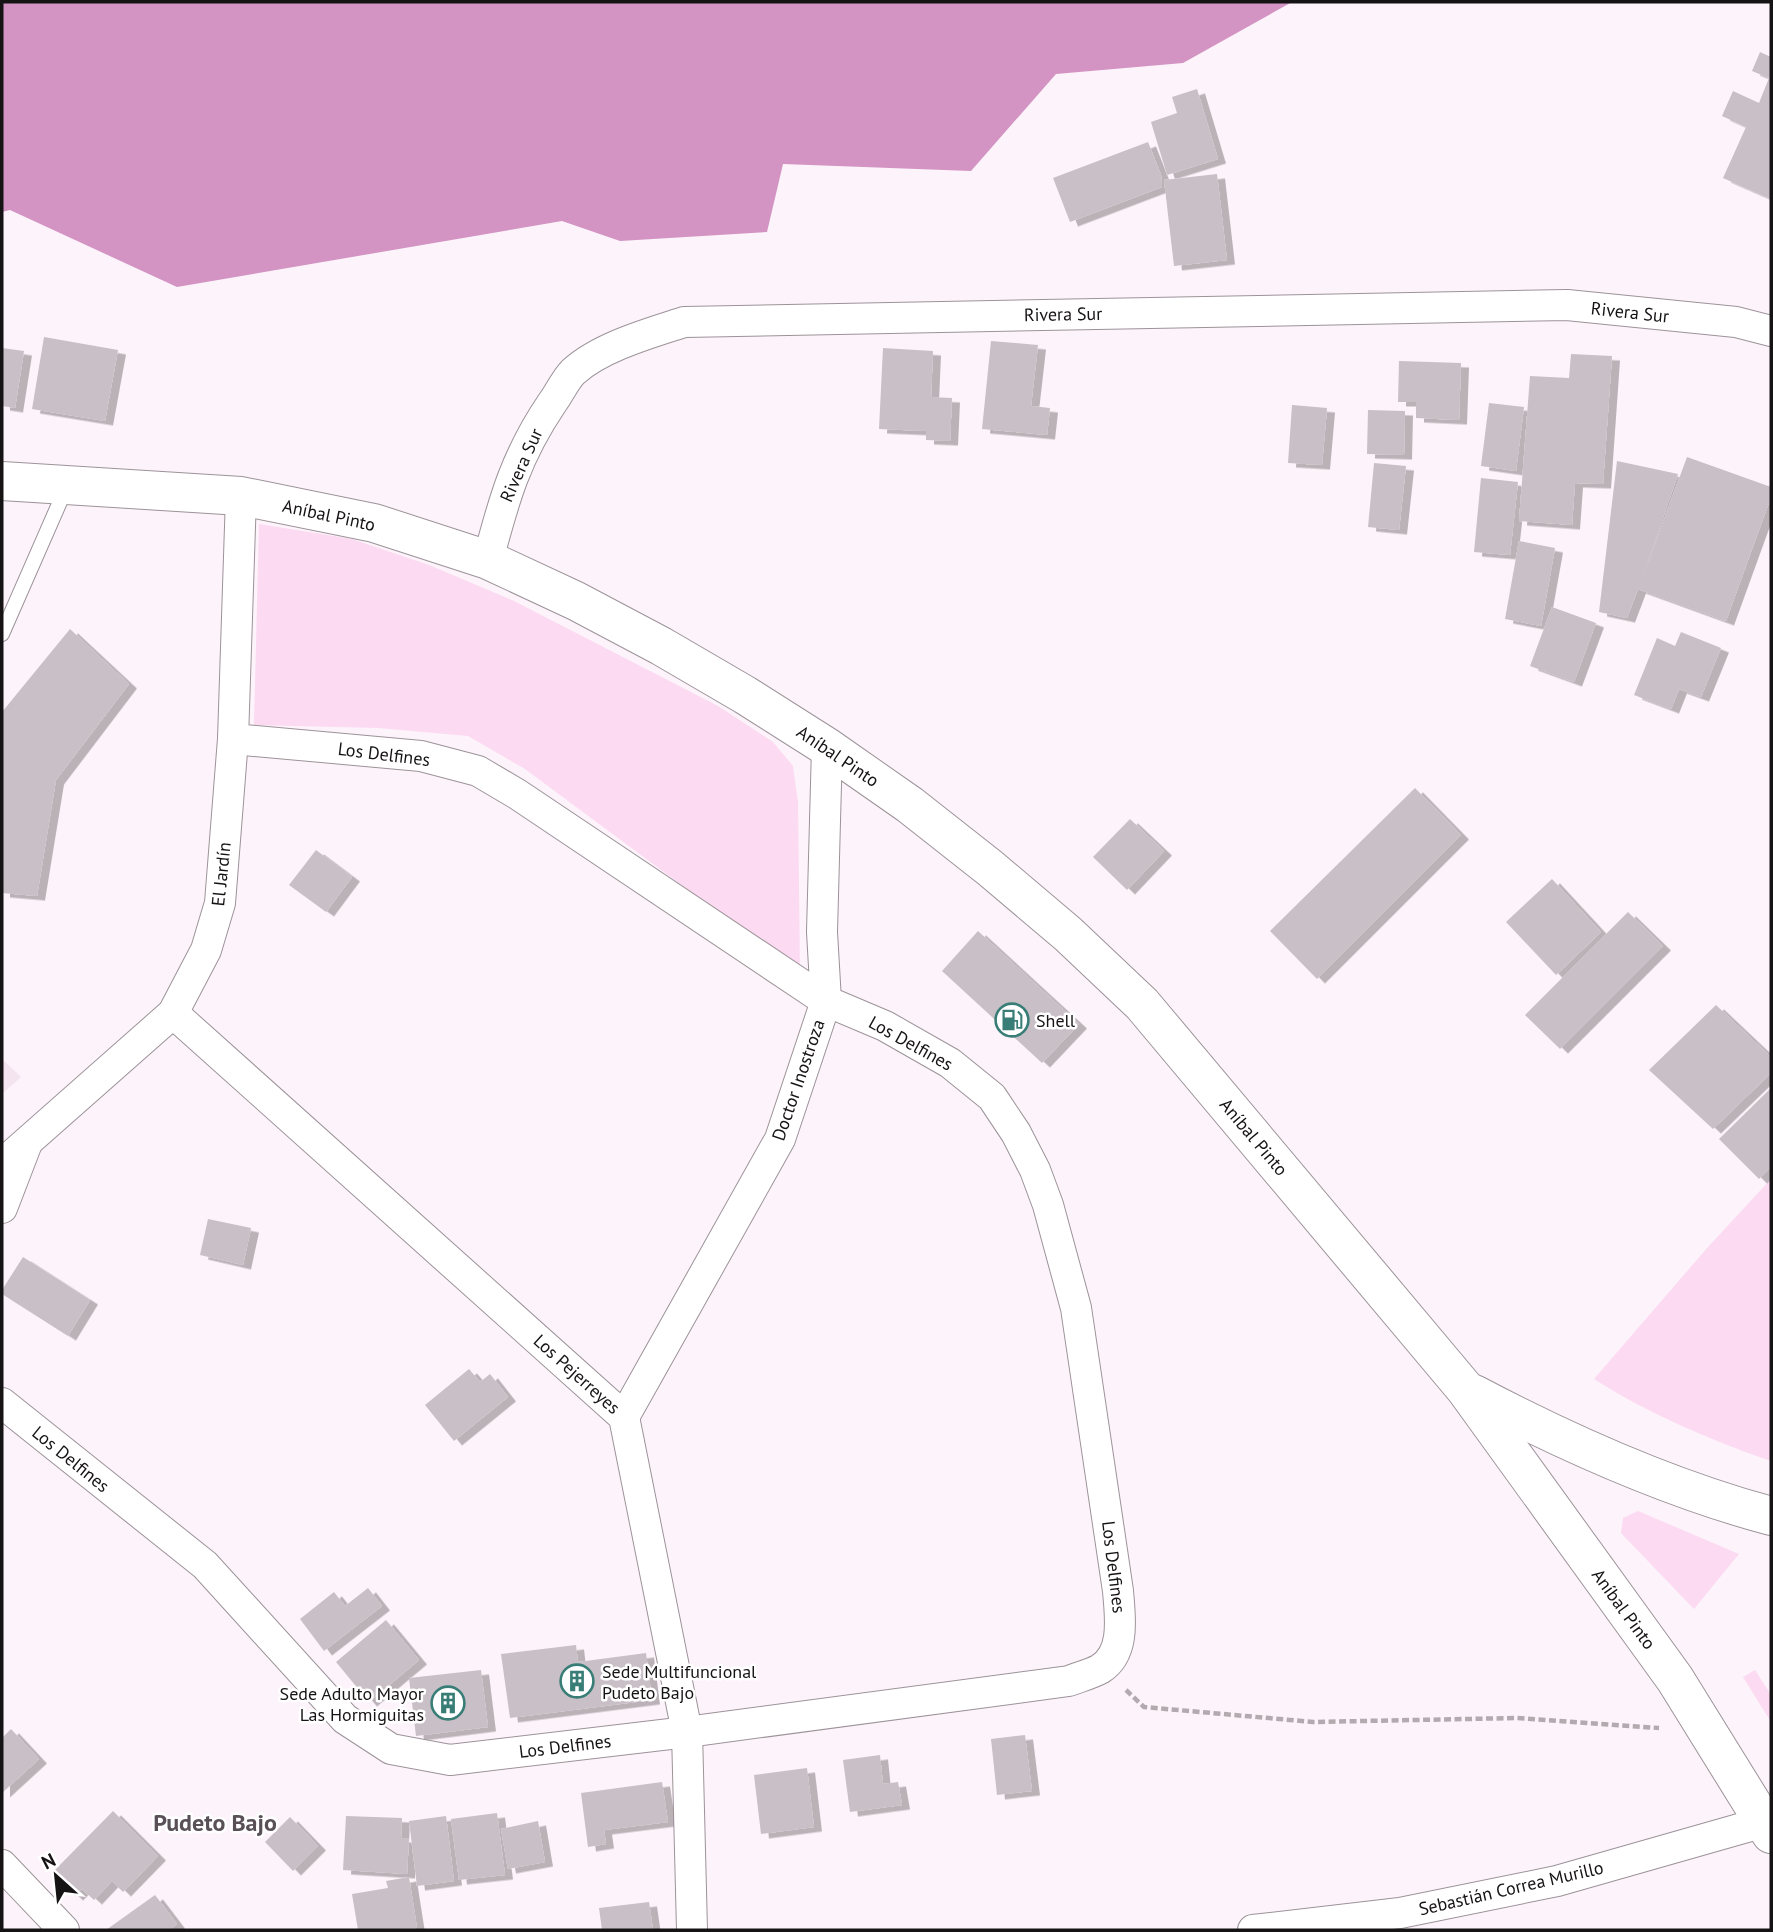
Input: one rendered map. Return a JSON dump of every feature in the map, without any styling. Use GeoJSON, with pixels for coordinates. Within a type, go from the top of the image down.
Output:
{"type":"FeatureCollection","features":[{"type":"Feature","properties":{"kind":"main road","name":"Aníbal Pinto"},"geometry":{"type":"LineString","coordinates":[[2,481],[241,496],[374,523],[488,560],[576,601],[661,646],[827,747],[910,805],[1068,934],[1142,1004],[1466,1390],[1675,1679],[1768,1828]]}},
{"type":"Feature","properties":{"kind":"main road","name":"Aníbal Pinto"},"geometry":{"type":"LineString","coordinates":[[1466,1390],[1604,1457],[1676,1486],[1771,1516]]}},
{"type":"Feature","properties":{"kind":"street","name":"Rivera Sur"},"geometry":{"type":"LineString","coordinates":[[488,560],[505,495],[531,434],[573,373],[603,353],[634,338],[684,322],[1567,305],[1736,323],[1771,331]]}},
{"type":"Feature","properties":{"kind":"street","name":"El Jardín"},"geometry":{"type":"LineString","coordinates":[[2,1164],[173,1013],[206,950],[220,903],[233,739],[241,496]]}},
{"type":"Feature","properties":{"kind":"street","name":"Los Delfines"},"geometry":{"type":"LineString","coordinates":[[2,1403],[205,1565],[345,1718],[391,1749],[450,1760],[687,1732],[1069,1681],[1102,1668],[1114,1652],[1121,1630],[1118,1591],[1076,1308],[1048,1206],[1035,1170],[1016,1133],[992,1097],[950,1063],[885,1026],[826,1001],[517,793],[478,771],[421,756],[233,739]]}},
{"type":"Feature","properties":{"kind":"street","name":"Doctor Inostroza"},"geometry":{"type":"LineString","coordinates":[[624,1417],[780,1139],[826,1001],[822,932],[827,747]]}},
{"type":"Feature","properties":{"kind":"street","name":"Los Pejerreyes"},"geometry":{"type":"LineString","coordinates":[[173,1013],[624,1417],[687,1732],[692,1930]]}},
{"type":"Feature","properties":{"kind":"street"},"geometry":{"type":"LineString","coordinates":[[2,1208],[28,1140]]}},
{"type":"Feature","properties":{"kind":"street","name":"Sebastián Correa Murillo"},"geometry":{"type":"LineString","coordinates":[[1254,1930],[1399,1922],[1768,1828]]}},
{"type":"Feature","properties":{"kind":"street"},"geometry":{"type":"LineString","coordinates":[[2,1865],[64,1930]]}},
{"type":"Feature","properties":{"kind":"lane"},"geometry":{"type":"LineString","coordinates":[[2,634],[67,485]]}},
{"type":"Feature","properties":{"kind":"lane"},"geometry":{"type":"LineString","coordinates":[[2,602],[18,596]]}},
{"type":"Feature","properties":{"kind":"path"},"geometry":{"type":"LineString","coordinates":[[1102,1668],[1144,1707],[1313,1722],[1517,1718],[1707,1731]]}},
{"type":"Feature","properties":{"kind":"shaded area"},"geometry":{"type":"Polygon","coordinates":[[[2,2],[1292,2],[1183,63],[1056,74],[971,171],[783,164],[767,232],[620,241],[562,221],[177,287],[10,210],[2,212],[2,2]]]}},
{"type":"Feature","properties":{"kind":"shaded area"},"geometry":{"type":"Polygon","coordinates":[[[259,524],[352,539],[429,565],[514,601],[718,706],[773,742],[793,766],[798,803],[800,973],[525,769],[468,736],[378,728],[254,725],[259,524]]]}},
{"type":"Feature","properties":{"kind":"shaded area"},"geometry":{"type":"Polygon","coordinates":[[[2,1059],[21,1077],[2,1094],[2,1059]]]}},
{"type":"Feature","properties":{"kind":"shaded area"},"geometry":{"type":"Polygon","coordinates":[[[1771,1179],[1771,1461],[1680,1425],[1636,1404],[1594,1379],[1708,1247],[1771,1179]]]}},
{"type":"Feature","properties":{"kind":"shaded area"},"geometry":{"type":"Polygon","coordinates":[[[1638,1511],[1739,1554],[1694,1609],[1621,1533],[1623,1518],[1638,1511]]]}},
{"type":"Feature","properties":{"kind":"shaded area"},"geometry":{"type":"Polygon","coordinates":[[[1755,1670],[1771,1695],[1771,1722],[1743,1677],[1755,1670]]]}},
{"type":"Feature","properties":{"kind":"building"},"geometry":{"type":"Polygon","coordinates":[[[1760,52],[1771,57],[1771,199],[1723,178],[1746,127],[1722,116],[1733,91],[1759,103],[1769,78],[1752,71],[1760,52]]]}},
{"type":"Feature","properties":{"kind":"building"},"geometry":{"type":"Polygon","coordinates":[[[1197,89],[1218,159],[1167,175],[1151,122],[1177,113],[1172,97],[1197,89]]]}},
{"type":"Feature","properties":{"kind":"building"},"geometry":{"type":"Polygon","coordinates":[[[1148,142],[1161,175],[1162,187],[1070,222],[1053,178],[1148,142]]]}},
{"type":"Feature","properties":{"kind":"building"},"geometry":{"type":"Polygon","coordinates":[[[1217,174],[1227,260],[1174,266],[1164,180],[1217,174]]]}},
{"type":"Feature","properties":{"kind":"building"},"geometry":{"type":"Polygon","coordinates":[[[44,337],[118,350],[105,421],[32,409],[44,337]]]}},
{"type":"Feature","properties":{"kind":"building"},"geometry":{"type":"Polygon","coordinates":[[[991,341],[1038,345],[1031,406],[1050,408],[1047,435],[982,429],[991,341]]]}},
{"type":"Feature","properties":{"kind":"building"},"geometry":{"type":"Polygon","coordinates":[[[2,348],[24,351],[15,408],[2,406],[2,348]]]}},
{"type":"Feature","properties":{"kind":"building"},"geometry":{"type":"Polygon","coordinates":[[[883,348],[933,351],[931,397],[952,398],[950,441],[926,440],[926,431],[879,429],[883,348]]]}},
{"type":"Feature","properties":{"kind":"building"},"geometry":{"type":"Polygon","coordinates":[[[1571,354],[1612,356],[1603,484],[1575,483],[1572,525],[1519,521],[1530,376],[1569,378],[1571,354]]]}},
{"type":"Feature","properties":{"kind":"building"},"geometry":{"type":"Polygon","coordinates":[[[1399,361],[1461,363],[1459,420],[1416,418],[1416,402],[1398,402],[1399,361]]]}},
{"type":"Feature","properties":{"kind":"building"},"geometry":{"type":"Polygon","coordinates":[[[1489,403],[1524,407],[1516,471],[1481,466],[1489,403]]]}},
{"type":"Feature","properties":{"kind":"building"},"geometry":{"type":"Polygon","coordinates":[[[1292,405],[1327,408],[1322,465],[1288,463],[1292,405]]]}},
{"type":"Feature","properties":{"kind":"building"},"geometry":{"type":"Polygon","coordinates":[[[1368,410],[1405,411],[1404,455],[1367,454],[1368,410]]]}},
{"type":"Feature","properties":{"kind":"building"},"geometry":{"type":"Polygon","coordinates":[[[1687,457],[1771,487],[1771,497],[1726,621],[1638,589],[1627,618],[1599,612],[1617,461],[1678,474],[1641,582],[1687,457]]]}},
{"type":"Feature","properties":{"kind":"building"},"geometry":{"type":"Polygon","coordinates":[[[1374,463],[1406,466],[1399,530],[1368,527],[1374,463]]]}},
{"type":"Feature","properties":{"kind":"building"},"geometry":{"type":"Polygon","coordinates":[[[1481,478],[1518,482],[1510,555],[1474,552],[1481,478]]]}},
{"type":"Feature","properties":{"kind":"building"},"geometry":{"type":"Polygon","coordinates":[[[1519,541],[1555,548],[1541,626],[1505,619],[1519,541]]]}},
{"type":"Feature","properties":{"kind":"building"},"geometry":{"type":"Polygon","coordinates":[[[1552,607],[1596,623],[1574,682],[1530,666],[1552,607]]]}},
{"type":"Feature","properties":{"kind":"building"},"geometry":{"type":"Polygon","coordinates":[[[70,629],[129,684],[56,780],[37,896],[2,893],[2,712],[70,629]]]}},
{"type":"Feature","properties":{"kind":"building"},"geometry":{"type":"Polygon","coordinates":[[[1681,632],[1721,648],[1701,697],[1679,689],[1671,709],[1634,695],[1657,638],[1675,646],[1681,632]]]}},
{"type":"Feature","properties":{"kind":"building"},"geometry":{"type":"Polygon","coordinates":[[[1415,788],[1461,835],[1317,979],[1270,931],[1415,788]]]}},
{"type":"Feature","properties":{"kind":"building"},"geometry":{"type":"Polygon","coordinates":[[[1130,819],[1164,851],[1127,890],[1093,857],[1130,819]]]}},
{"type":"Feature","properties":{"kind":"building"},"geometry":{"type":"Polygon","coordinates":[[[316,850],[352,877],[326,912],[289,885],[316,850]]]}},
{"type":"Feature","properties":{"kind":"building"},"geometry":{"type":"Polygon","coordinates":[[[1552,879],[1601,932],[1556,975],[1506,922],[1552,879]]]}},
{"type":"Feature","properties":{"kind":"building"},"geometry":{"type":"Polygon","coordinates":[[[1628,912],[1663,946],[1560,1049],[1525,1015],[1628,912]]]}},
{"type":"Feature","properties":{"kind":"building"},"geometry":{"type":"Polygon","coordinates":[[[978,931],[1079,1024],[1042,1063],[942,971],[978,931]]]}},
{"type":"Feature","properties":{"kind":"building"},"geometry":{"type":"Polygon","coordinates":[[[1716,1005],[1771,1057],[1771,1073],[1713,1129],[1649,1070],[1716,1005]]]}},
{"type":"Feature","properties":{"kind":"building"},"geometry":{"type":"Polygon","coordinates":[[[1771,1088],[1771,1167],[1759,1179],[1719,1139],[1771,1088]]]}},
{"type":"Feature","properties":{"kind":"building"},"geometry":{"type":"Polygon","coordinates":[[[208,1219],[251,1228],[243,1265],[200,1255],[208,1219]]]}},
{"type":"Feature","properties":{"kind":"building"},"geometry":{"type":"Polygon","coordinates":[[[23,1257],[90,1300],[68,1336],[2,1294],[23,1257]]]}},
{"type":"Feature","properties":{"kind":"building"},"geometry":{"type":"Polygon","coordinates":[[[469,1369],[480,1382],[490,1374],[508,1397],[454,1441],[425,1405],[469,1369]]]}},
{"type":"Feature","properties":{"kind":"building"},"geometry":{"type":"Polygon","coordinates":[[[368,1588],[382,1606],[324,1651],[300,1619],[334,1592],[345,1606],[368,1588]]]}},
{"type":"Feature","properties":{"kind":"building"},"geometry":{"type":"Polygon","coordinates":[[[386,1620],[419,1660],[369,1702],[336,1662],[386,1620]]]}},
{"type":"Feature","properties":{"kind":"building","name":"Sede Multifuncional Pudeto Bajo"},"geometry":{"type":"Polygon","coordinates":[[[576,1645],[578,1662],[646,1653],[652,1700],[510,1718],[501,1654],[576,1645]]]}},
{"type":"Feature","properties":{"kind":"building","name":"Sede Adulto Mayor Las Hormiguitas"},"geometry":{"type":"Polygon","coordinates":[[[481,1670],[488,1727],[416,1736],[409,1678],[481,1670]]]}},
{"type":"Feature","properties":{"kind":"building"},"geometry":{"type":"Polygon","coordinates":[[[11,1729],[39,1759],[2,1793],[2,1738],[11,1729]]]}},
{"type":"Feature","properties":{"kind":"building"},"geometry":{"type":"Polygon","coordinates":[[[1025,1735],[1032,1791],[997,1795],[991,1739],[1025,1735]]]}},
{"type":"Feature","properties":{"kind":"building"},"geometry":{"type":"Polygon","coordinates":[[[880,1755],[883,1784],[898,1782],[902,1805],[850,1812],[843,1760],[880,1755]]]}},
{"type":"Feature","properties":{"kind":"building"},"geometry":{"type":"Polygon","coordinates":[[[807,1768],[814,1827],[761,1834],[754,1775],[807,1768]]]}},
{"type":"Feature","properties":{"kind":"building"},"geometry":{"type":"Polygon","coordinates":[[[662,1782],[668,1822],[604,1830],[606,1844],[588,1847],[581,1793],[662,1782]]]}},
{"type":"Feature","properties":{"kind":"building"},"geometry":{"type":"Polygon","coordinates":[[[113,1811],[158,1856],[123,1892],[112,1881],[94,1900],[82,1889],[75,1896],[52,1873],[113,1811]]]}},
{"type":"Feature","properties":{"kind":"building"},"geometry":{"type":"Polygon","coordinates":[[[497,1813],[505,1875],[459,1880],[451,1819],[497,1813]]]}},
{"type":"Feature","properties":{"kind":"building"},"geometry":{"type":"Polygon","coordinates":[[[346,1816],[402,1818],[401,1838],[409,1838],[407,1874],[343,1870],[346,1816]]]}},
{"type":"Feature","properties":{"kind":"building"},"geometry":{"type":"Polygon","coordinates":[[[446,1816],[454,1881],[417,1886],[409,1821],[446,1816]]]}},
{"type":"Feature","properties":{"kind":"building"},"geometry":{"type":"Polygon","coordinates":[[[290,1817],[318,1846],[293,1871],[265,1842],[290,1817]]]}},
{"type":"Feature","properties":{"kind":"building"},"geometry":{"type":"Polygon","coordinates":[[[538,1821],[545,1862],[508,1869],[501,1829],[538,1821]]]}},
{"type":"Feature","properties":{"kind":"building"},"geometry":{"type":"Polygon","coordinates":[[[409,1877],[417,1928],[358,1930],[352,1894],[388,1888],[386,1881],[409,1877]]]}},
{"type":"Feature","properties":{"kind":"building"},"geometry":{"type":"Polygon","coordinates":[[[155,1895],[177,1924],[169,1930],[106,1930],[155,1895]]]}},
{"type":"Feature","properties":{"kind":"building"},"geometry":{"type":"Polygon","coordinates":[[[649,1902],[653,1930],[602,1930],[599,1908],[649,1902]]]}},
{"type":"Feature","properties":{"kind":"place","name":"Shell"},"geometry":{"type":"Point","coordinates":[1012,1020]}},
{"type":"Feature","properties":{"kind":"place","name":"Sede Multifuncional Pudeto Bajo"},"geometry":{"type":"Point","coordinates":[577,1681]}},
{"type":"Feature","properties":{"kind":"place","name":"Sede Adulto Mayor Las Hormiguitas"},"geometry":{"type":"Point","coordinates":[448,1703]}},
{"type":"Feature","properties":{"kind":"district","name":"Pudeto Bajo"},"geometry":{"type":"Point","coordinates":[215,1822]}}]}
